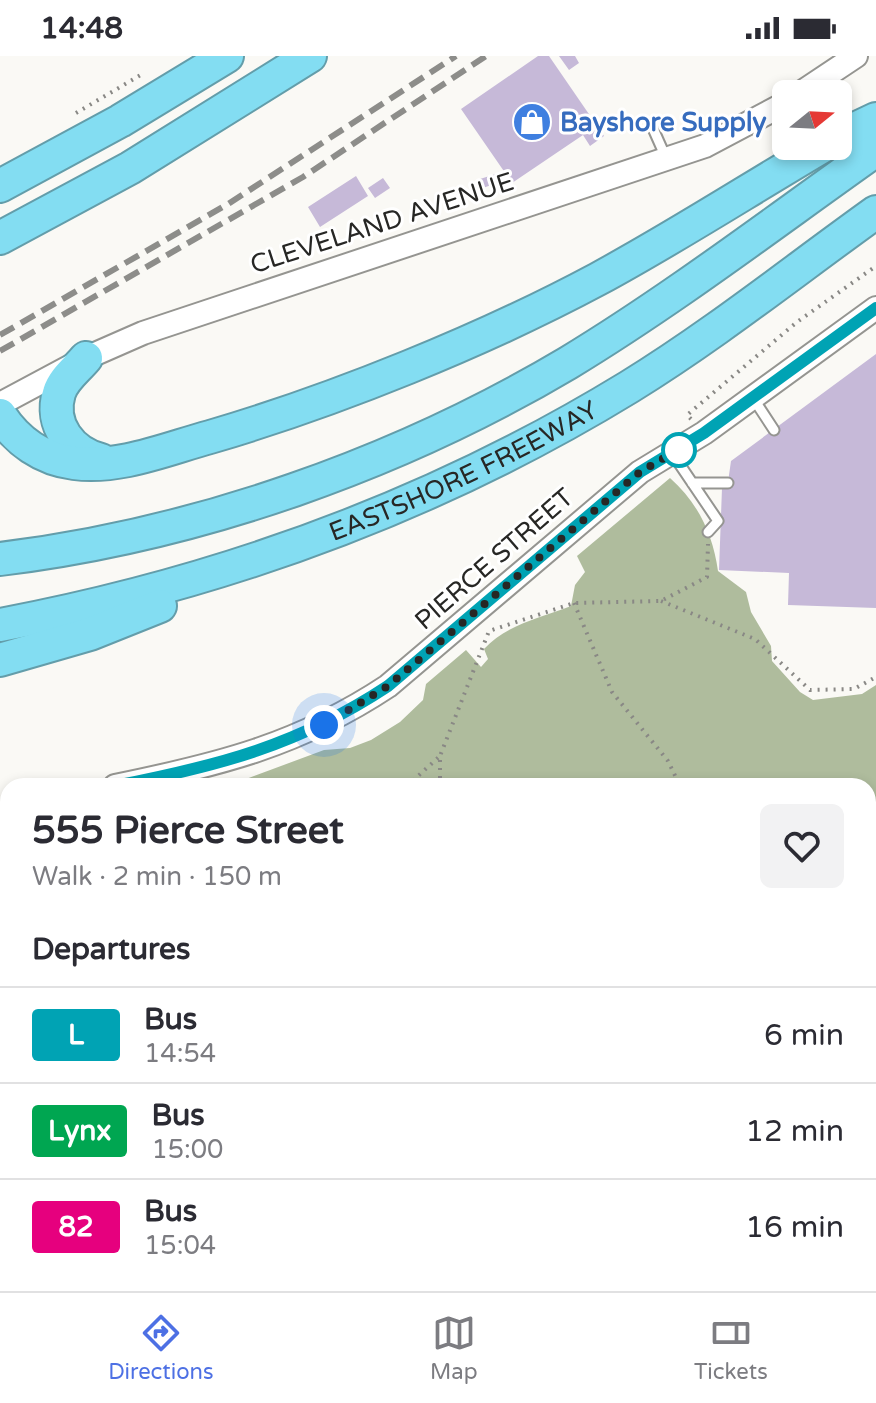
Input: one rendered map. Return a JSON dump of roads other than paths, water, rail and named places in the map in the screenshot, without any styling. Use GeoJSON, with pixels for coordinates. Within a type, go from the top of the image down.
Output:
{"type":"FeatureCollection","features":[{"type":"Feature","properties":{"kind":"highway"},"geometry":{"type":"LineString","coordinates":[[0,186],[107,128],[227,56]]}},
{"type":"Feature","properties":{"kind":"highway"},"geometry":{"type":"LineString","coordinates":[[5,237],[178,139],[310,56]]}},
{"type":"Feature","properties":{"kind":"highway"},"geometry":{"type":"LineString","coordinates":[[852,130],[876,119]]}},
{"type":"Feature","properties":{"kind":"highway","name":"EASTSHORE FREEWAY"},"geometry":{"type":"LineString","coordinates":[[0,559],[102,542],[232,508],[360,463],[444,427],[524,387],[628,325],[876,150]]}},
{"type":"Feature","properties":{"kind":"highway"},"geometry":{"type":"LineString","coordinates":[[0,415],[18,437],[49,457],[89,464],[128,460],[300,407],[522,316],[630,261],[800,160]]}},
{"type":"Feature","properties":{"kind":"highway","name":"EASTSHORE FREEWAY"},"geometry":{"type":"LineString","coordinates":[[0,625],[166,587],[255,560],[342,528],[468,474],[631,385],[876,212]]}},
{"type":"Feature","properties":{"kind":"highway"},"geometry":{"type":"LineString","coordinates":[[86,358],[59,393],[60,426],[71,445],[90,458],[128,460]]}},
{"type":"Feature","properties":{"kind":"highway"},"geometry":{"type":"LineString","coordinates":[[0,660],[90,634],[342,528]]}},
{"type":"Feature","properties":{"kind":"street"},"geometry":{"type":"LineString","coordinates":[[820,80],[856,56]]}},
{"type":"Feature","properties":{"kind":"street","name":"CLEVELAND AVENUE"},"geometry":{"type":"LineString","coordinates":[[0,404],[86,358],[176,321],[667,160],[705,146],[772,110]]}},
{"type":"Feature","properties":{"kind":"street","name":"PIERCE STREET"},"geometry":{"type":"LineString","coordinates":[[155,778],[259,753],[348,712],[388,686],[640,472],[704,433],[876,308]]}},
{"type":"Feature","properties":{"kind":"lane"},"geometry":{"type":"LineString","coordinates":[[651,124],[667,160]]}},
{"type":"Feature","properties":{"kind":"lane"},"geometry":{"type":"LineString","coordinates":[[753,398],[774,430]]}},
{"type":"Feature","properties":{"kind":"lane"},"geometry":{"type":"LineString","coordinates":[[672,453],[718,521],[708,532]]}},
{"type":"Feature","properties":{"kind":"lane"},"geometry":{"type":"LineString","coordinates":[[692,483],[728,483]]}},
{"type":"Feature","properties":{"kind":"railway"},"geometry":{"type":"LineString","coordinates":[[0,335],[228,204],[456,56]]}},
{"type":"Feature","properties":{"kind":"railway"},"geometry":{"type":"LineString","coordinates":[[0,351],[303,177],[486,56]]}},
{"type":"Feature","properties":{"kind":"place","name":"Bayshore Supply"},"geometry":{"type":"Point","coordinates":[532,122]}}]}
